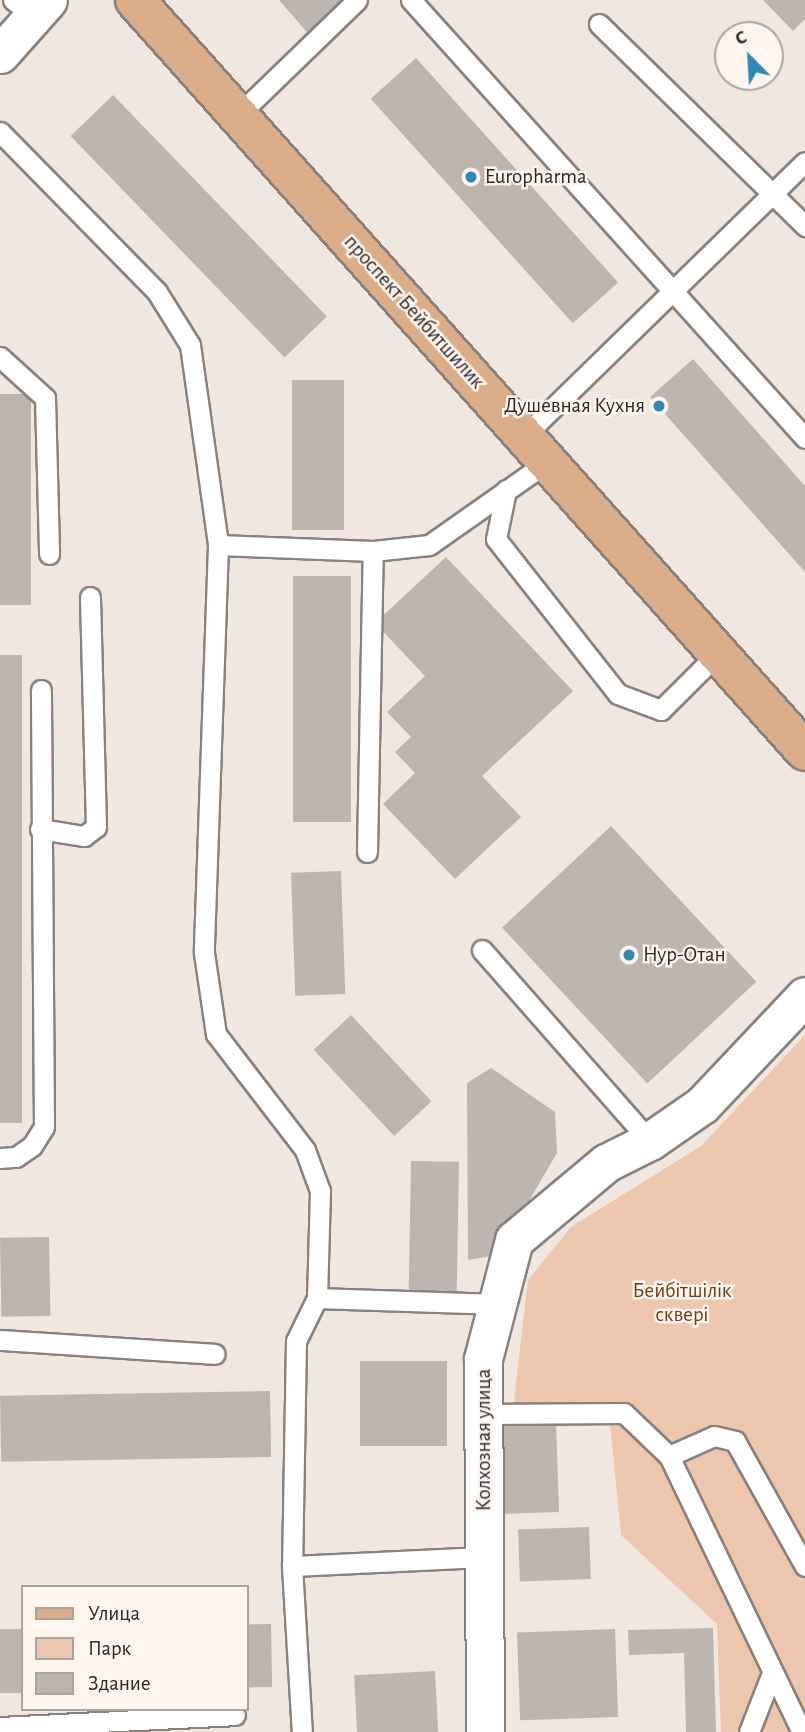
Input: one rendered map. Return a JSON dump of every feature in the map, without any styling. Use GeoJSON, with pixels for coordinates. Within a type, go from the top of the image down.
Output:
{"type":"FeatureCollection","features":[{"type":"Feature","properties":{"kind":"main road","name":"проспект Бейбитшилик"},"geometry":{"type":"LineString","coordinates":[[135,0],[805,751]]}},
{"type":"Feature","properties":{"kind":"street"},"geometry":{"type":"LineString","coordinates":[[0,54],[31,5]]}},
{"type":"Feature","properties":{"kind":"street","name":"Колхозная улица"},"geometry":{"type":"LineString","coordinates":[[485,1732],[483,1359],[514,1240],[606,1163],[650,1141],[702,1105],[805,996]]}},
{"type":"Feature","properties":{"kind":"lane"},"geometry":{"type":"LineString","coordinates":[[239,115],[357,0]]}},
{"type":"Feature","properties":{"kind":"lane"},"geometry":{"type":"LineString","coordinates":[[411,0],[805,438]]}},
{"type":"Feature","properties":{"kind":"lane"},"geometry":{"type":"LineString","coordinates":[[599,24],[775,192],[805,226]]}},
{"type":"Feature","properties":{"kind":"lane"},"geometry":{"type":"LineString","coordinates":[[0,132],[157,292],[190,345],[218,545],[204,953],[216,1034],[305,1150],[320,1191],[317,1298],[296,1341],[292,1566],[302,1732]]}},
{"type":"Feature","properties":{"kind":"lane"},"geometry":{"type":"LineString","coordinates":[[218,545],[373,551],[429,545],[506,490],[536,449],[673,291],[805,162]]}},
{"type":"Feature","properties":{"kind":"lane"},"geometry":{"type":"LineString","coordinates":[[0,357],[45,398],[49,554]]}},
{"type":"Feature","properties":{"kind":"lane"},"geometry":{"type":"LineString","coordinates":[[506,490],[496,539],[618,694],[661,710],[718,653]]}},
{"type":"Feature","properties":{"kind":"lane"},"geometry":{"type":"LineString","coordinates":[[366,852],[373,551]]}},
{"type":"Feature","properties":{"kind":"lane"},"geometry":{"type":"LineString","coordinates":[[40,829],[84,836],[96,827],[90,597]]}},
{"type":"Feature","properties":{"kind":"lane"},"geometry":{"type":"LineString","coordinates":[[0,1158],[16,1157],[32,1146],[44,1126],[41,690]]}},
{"type":"Feature","properties":{"kind":"lane"},"geometry":{"type":"LineString","coordinates":[[482,950],[650,1141]]}},
{"type":"Feature","properties":{"kind":"lane"},"geometry":{"type":"LineString","coordinates":[[317,1298],[498,1304]]}},
{"type":"Feature","properties":{"kind":"lane"},"geometry":{"type":"LineString","coordinates":[[0,1340],[215,1354]]}},
{"type":"Feature","properties":{"kind":"lane"},"geometry":{"type":"LineString","coordinates":[[483,1413],[624,1413],[669,1456],[802,1732]]}},
{"type":"Feature","properties":{"kind":"lane"},"geometry":{"type":"LineString","coordinates":[[669,1456],[713,1436],[735,1441],[805,1566]]}},
{"type":"Feature","properties":{"kind":"lane"},"geometry":{"type":"LineString","coordinates":[[292,1566],[484,1557]]}},
{"type":"Feature","properties":{"kind":"lane"},"geometry":{"type":"LineString","coordinates":[[749,1732],[772,1673]]}},
{"type":"Feature","properties":{"kind":"lane"},"geometry":{"type":"LineString","coordinates":[[0,1727],[235,1715]]}},
{"type":"Feature","properties":{"kind":"green space","name":"Бейбітшілік сквері"},"geometry":{"type":"Polygon","coordinates":[[[805,1035],[805,1732],[721,1732],[717,1624],[621,1535],[608,1402],[513,1409],[528,1280],[571,1227],[701,1146],[805,1035]]]}},
{"type":"Feature","properties":{"kind":"building"},"geometry":{"type":"Polygon","coordinates":[[[279,0],[354,0],[311,37],[279,0]]]}},
{"type":"Feature","properties":{"kind":"building"},"geometry":{"type":"Polygon","coordinates":[[[763,0],[805,0],[805,19],[793,31],[763,0]]]}},
{"type":"Feature","properties":{"kind":"building"},"geometry":{"type":"Polygon","coordinates":[[[416,58],[618,282],[573,323],[371,99],[416,58]]]}},
{"type":"Feature","properties":{"kind":"building"},"geometry":{"type":"Polygon","coordinates":[[[113,95],[327,317],[285,358],[71,136],[113,95]]]}},
{"type":"Feature","properties":{"kind":"building"},"geometry":{"type":"Polygon","coordinates":[[[693,359],[805,486],[805,572],[650,397],[693,359]]]}},
{"type":"Feature","properties":{"kind":"building"},"geometry":{"type":"Polygon","coordinates":[[[292,380],[344,380],[344,530],[292,530],[292,380]]]}},
{"type":"Feature","properties":{"kind":"building"},"geometry":{"type":"Polygon","coordinates":[[[0,394],[31,394],[31,605],[0,605],[0,394]]]}},
{"type":"Feature","properties":{"kind":"building"},"geometry":{"type":"Polygon","coordinates":[[[446,557],[573,691],[482,776],[521,817],[455,879],[383,804],[415,773],[395,752],[411,737],[387,712],[425,676],[375,623],[446,557]]]}},
{"type":"Feature","properties":{"kind":"building"},"geometry":{"type":"Polygon","coordinates":[[[293,576],[351,576],[351,822],[293,822],[293,576]]]}},
{"type":"Feature","properties":{"kind":"building"},"geometry":{"type":"Polygon","coordinates":[[[0,655],[22,655],[22,1123],[0,1123],[0,655]]]}},
{"type":"Feature","properties":{"kind":"building","name":"Нур-Отан"},"geometry":{"type":"Polygon","coordinates":[[[611,826],[756,982],[647,1083],[502,928],[611,826]]]}},
{"type":"Feature","properties":{"kind":"building"},"geometry":{"type":"Polygon","coordinates":[[[341,871],[345,994],[295,996],[291,873],[341,871]]]}},
{"type":"Feature","properties":{"kind":"building"},"geometry":{"type":"Polygon","coordinates":[[[351,1015],[431,1101],[394,1136],[314,1050],[351,1015]]]}},
{"type":"Feature","properties":{"kind":"building"},"geometry":{"type":"Polygon","coordinates":[[[491,1068],[555,1112],[557,1153],[497,1255],[468,1260],[467,1083],[491,1068]]]}},
{"type":"Feature","properties":{"kind":"building"},"geometry":{"type":"Polygon","coordinates":[[[411,1161],[459,1162],[457,1295],[409,1294],[411,1161]]]}},
{"type":"Feature","properties":{"kind":"building"},"geometry":{"type":"Polygon","coordinates":[[[49,1237],[50,1316],[1,1317],[0,1238],[49,1237]]]}},
{"type":"Feature","properties":{"kind":"building"},"geometry":{"type":"Polygon","coordinates":[[[360,1361],[447,1361],[447,1446],[360,1446],[360,1361]]]}},
{"type":"Feature","properties":{"kind":"building"},"geometry":{"type":"Polygon","coordinates":[[[270,1391],[271,1457],[1,1462],[0,1396],[270,1391]]]}},
{"type":"Feature","properties":{"kind":"building"},"geometry":{"type":"Polygon","coordinates":[[[556,1424],[559,1512],[499,1514],[496,1426],[556,1424]]]}},
{"type":"Feature","properties":{"kind":"building"},"geometry":{"type":"Polygon","coordinates":[[[589,1527],[591,1579],[520,1581],[518,1529],[589,1527]]]}},
{"type":"Feature","properties":{"kind":"building"},"geometry":{"type":"Polygon","coordinates":[[[248,1624],[271,1624],[272,1687],[248,1687],[248,1624]]]}},
{"type":"Feature","properties":{"kind":"building"},"geometry":{"type":"Polygon","coordinates":[[[713,1628],[716,1732],[686,1732],[684,1653],[629,1655],[628,1630],[713,1628]]]}},
{"type":"Feature","properties":{"kind":"building"},"geometry":{"type":"Polygon","coordinates":[[[0,1629],[21,1629],[21,1693],[0,1693],[0,1629]]]}},
{"type":"Feature","properties":{"kind":"building"},"geometry":{"type":"Polygon","coordinates":[[[615,1629],[618,1717],[520,1720],[517,1632],[615,1629]]]}},
{"type":"Feature","properties":{"kind":"building"},"geometry":{"type":"Polygon","coordinates":[[[435,1671],[438,1732],[357,1732],[354,1675],[435,1671]]]}},
{"type":"Feature","properties":{"kind":"place","name":"Europharma"},"geometry":{"type":"Point","coordinates":[471,177]}},
{"type":"Feature","properties":{"kind":"place","name":"Душевная Кухня"},"geometry":{"type":"Point","coordinates":[659,406]}},
{"type":"Feature","properties":{"kind":"place","name":"Нур-Отан"},"geometry":{"type":"Point","coordinates":[629,955]}}]}
